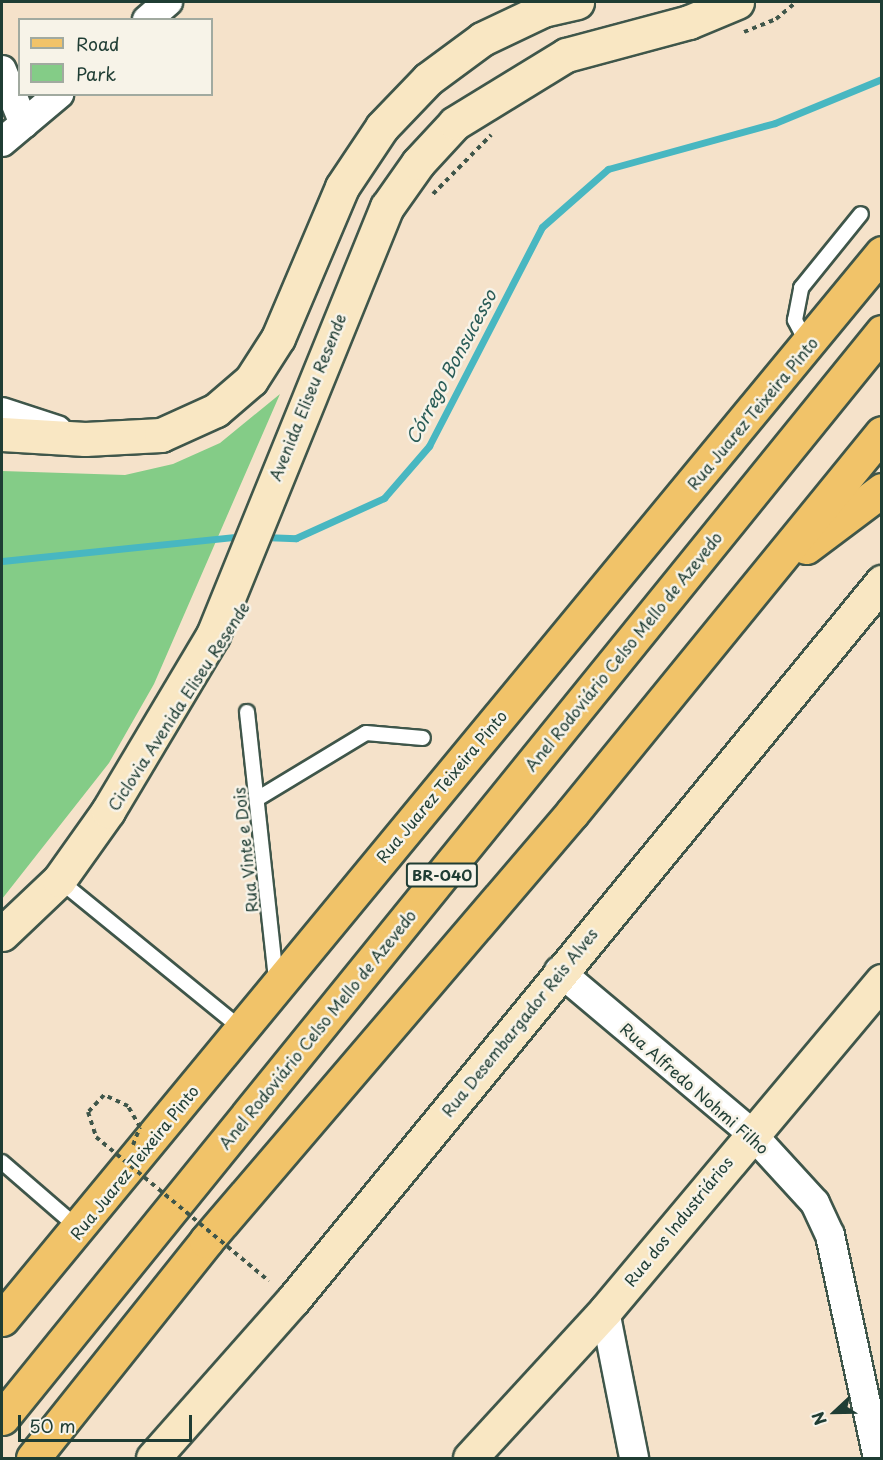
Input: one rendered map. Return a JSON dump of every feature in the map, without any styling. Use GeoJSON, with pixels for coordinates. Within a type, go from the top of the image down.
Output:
{"type":"FeatureCollection","features":[{"type":"Feature","properties":{"kind":"main road"},"geometry":{"type":"LineString","coordinates":[[2,434],[84,439],[161,435],[216,410],[251,380],[278,338],[342,187],[382,127],[428,79],[482,39],[543,10],[577,2]]}},
{"type":"Feature","properties":{"kind":"main road","name":"Avenida Eliseu Resende"},"geometry":{"type":"LineString","coordinates":[[2,934],[59,880],[120,791],[213,635],[289,440],[387,207],[455,123],[566,56],[689,22],[737,2]]}},
{"type":"Feature","properties":{"kind":"main road","name":"Rua Juarez Teixeira Pinto"},"geometry":{"type":"LineString","coordinates":[[2,1319],[80,1230],[277,984],[882,253]]}},
{"type":"Feature","properties":{"kind":"main road","name":"Anel Rodoviário Celso Mello de Azevedo"},"geometry":{"type":"LineString","coordinates":[[2,1418],[882,332]]}},
{"type":"Feature","properties":{"kind":"main road","name":"BR-040"},"geometry":{"type":"LineString","coordinates":[[33,1458],[206,1241],[771,573],[882,433]]}},
{"type":"Feature","properties":{"kind":"main road"},"geometry":{"type":"LineString","coordinates":[[771,573],[882,490]]}},
{"type":"Feature","properties":{"kind":"main road","name":"Rua Desembargador Reis Alves"},"geometry":{"type":"LineString","coordinates":[[153,1458],[293,1300],[559,971],[882,582]]}},
{"type":"Feature","properties":{"kind":"main road","name":"Rua dos Industriários"},"geometry":{"type":"LineString","coordinates":[[470,1458],[605,1311],[750,1132],[882,981]]}},
{"type":"Feature","properties":{"kind":"street"},"geometry":{"type":"LineString","coordinates":[[2,70],[24,124]]}},
{"type":"Feature","properties":{"kind":"street"},"geometry":{"type":"LineString","coordinates":[[2,142],[57,96]]}},
{"type":"Feature","properties":{"kind":"street"},"geometry":{"type":"LineString","coordinates":[[2,412],[84,439]]}},
{"type":"Feature","properties":{"kind":"street","name":"Rua Alfredo Nohmi Filho"},"geometry":{"type":"LineString","coordinates":[[559,971],[750,1132],[815,1203],[830,1235],[878,1458]]}},
{"type":"Feature","properties":{"kind":"street"},"geometry":{"type":"LineString","coordinates":[[605,1311],[634,1458]]}},
{"type":"Feature","properties":{"kind":"lane"},"geometry":{"type":"LineString","coordinates":[[808,345],[795,320],[801,288],[861,214]]}},
{"type":"Feature","properties":{"kind":"lane","name":"Rua Vinte e Dois"},"geometry":{"type":"LineString","coordinates":[[247,712],[277,984]]}},
{"type":"Feature","properties":{"kind":"lane"},"geometry":{"type":"LineString","coordinates":[[257,799],[366,733],[423,738]]}},
{"type":"Feature","properties":{"kind":"lane"},"geometry":{"type":"LineString","coordinates":[[59,880],[242,1029]]}},
{"type":"Feature","properties":{"kind":"lane"},"geometry":{"type":"LineString","coordinates":[[2,1162],[80,1230]]}},
{"type":"Feature","properties":{"kind":"path"},"geometry":{"type":"LineString","coordinates":[[735,35],[776,19],[796,2]]}},
{"type":"Feature","properties":{"kind":"path"},"geometry":{"type":"LineString","coordinates":[[428,199],[498,129]]}},
{"type":"Feature","properties":{"kind":"path"},"geometry":{"type":"LineString","coordinates":[[133,1145],[140,1128],[128,1106],[104,1095],[88,1112],[96,1137],[269,1281]]}},
{"type":"Feature","properties":{"kind":"green space"},"geometry":{"type":"Polygon","coordinates":[[[280,394],[154,684],[109,763],[2,899],[2,471],[125,475],[173,464],[220,443],[280,394]]]}},
{"type":"Feature","properties":{"kind":"waterway","name":"Córrego Bonsucesso"},"geometry":{"type":"LineString","coordinates":[[263,537],[296,538],[384,498],[429,446],[542,227],[608,169],[775,123],[882,79]]}},
{"type":"Feature","properties":{"kind":"waterway","name":"Córrego Bonsucesso"},"geometry":{"type":"LineString","coordinates":[[2,561],[243,536]]}}]}
